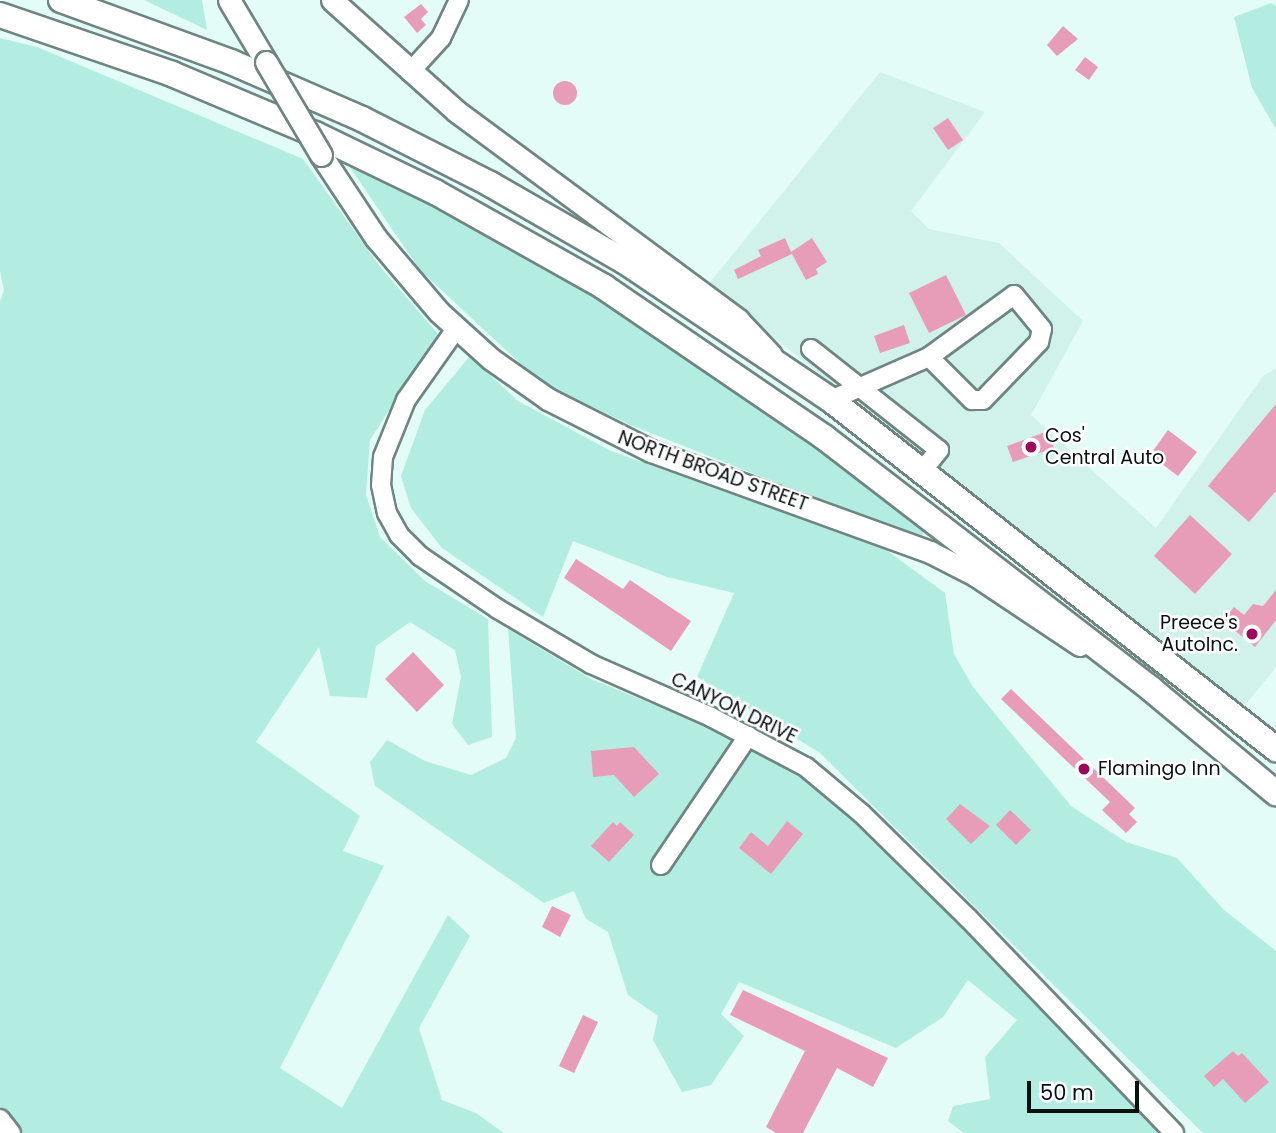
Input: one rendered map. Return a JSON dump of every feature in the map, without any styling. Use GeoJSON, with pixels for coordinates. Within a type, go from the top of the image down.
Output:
{"type":"FeatureCollection","features":[{"type":"Feature","properties":{"kind":"highway"},"geometry":{"type":"LineString","coordinates":[[61,0],[231,62],[438,156],[613,254],[831,400],[1276,750]]}},
{"type":"Feature","properties":{"kind":"highway"},"geometry":{"type":"LineString","coordinates":[[0,15],[127,57],[270,114],[415,181],[560,261],[772,399],[1116,662]]}},
{"type":"Feature","properties":{"kind":"highway","name":"NORTH BROAD STREET"},"geometry":{"type":"LineString","coordinates":[[1116,662],[1276,793]]}},
{"type":"Feature","properties":{"kind":"main road","name":"NORTH BROAD STREET"},"geometry":{"type":"LineString","coordinates":[[229,0],[321,155],[382,246],[456,329],[531,388],[612,434],[930,552],[990,585],[1062,635],[1116,662]]}},
{"type":"Feature","properties":{"kind":"main road"},"geometry":{"type":"LineString","coordinates":[[332,0],[410,72],[485,134],[738,320],[777,362]]}},
{"type":"Feature","properties":{"kind":"street"},"geometry":{"type":"LineString","coordinates":[[410,72],[442,38],[459,0]]}},
{"type":"Feature","properties":{"kind":"street"},"geometry":{"type":"LineString","coordinates":[[831,400],[862,389],[929,357],[1014,295],[1042,329],[1040,342],[983,400],[972,400],[929,357]]}},
{"type":"Feature","properties":{"kind":"street","name":"CANYON DRIVE"},"geometry":{"type":"LineString","coordinates":[[456,329],[406,400],[383,457],[381,485],[387,513],[399,535],[420,556],[487,602],[591,664],[748,736],[806,767],[862,814],[1174,1133]]}},
{"type":"Feature","properties":{"kind":"street"},"geometry":{"type":"LineString","coordinates":[[811,349],[939,450],[922,471]]}},
{"type":"Feature","properties":{"kind":"street"},"geometry":{"type":"LineString","coordinates":[[661,865],[748,736]]}},
{"type":"Feature","properties":{"kind":"street"},"geometry":{"type":"LineString","coordinates":[[0,1119],[11,1133]]}},
{"type":"Feature","properties":{"kind":"shaded area"},"geometry":{"type":"Polygon","coordinates":[[[144,0],[202,0],[207,30],[144,0]]]}},
{"type":"Feature","properties":{"kind":"shaded area"},"geometry":{"type":"Polygon","coordinates":[[[1271,3],[1276,6],[1276,129],[1252,88],[1234,17],[1271,3]]]}},
{"type":"Feature","properties":{"kind":"shaded area"},"geometry":{"type":"Polygon","coordinates":[[[0,38],[37,47],[303,159],[381,268],[438,334],[370,440],[366,495],[380,537],[425,581],[488,619],[492,737],[468,745],[452,724],[461,677],[455,650],[410,622],[376,646],[367,698],[330,696],[319,647],[256,742],[360,816],[343,851],[384,866],[280,1068],[342,1108],[448,915],[470,936],[419,1028],[442,1100],[476,1113],[504,1133],[0,1133],[0,302],[4,290],[0,271],[0,38]]]}},
{"type":"Feature","properties":{"kind":"shaded area"},"geometry":{"type":"Polygon","coordinates":[[[880,72],[985,112],[911,211],[929,229],[999,243],[1083,321],[1031,415],[1156,528],[1263,376],[1276,368],[1276,667],[1242,709],[708,285],[880,72]]]}},
{"type":"Feature","properties":{"kind":"shaded area"},"geometry":{"type":"Polygon","coordinates":[[[347,163],[556,271],[673,344],[835,459],[924,530],[921,540],[628,424],[539,381],[420,270],[347,163]]]}},
{"type":"Feature","properties":{"kind":"shaded area"},"geometry":{"type":"Polygon","coordinates":[[[470,356],[518,401],[611,451],[885,549],[945,593],[954,654],[973,687],[1071,806],[1126,842],[1177,858],[1224,910],[1276,951],[1276,1133],[1203,1133],[820,753],[697,677],[734,593],[667,577],[573,541],[543,617],[442,548],[411,508],[401,476],[425,410],[470,356]]]}},
{"type":"Feature","properties":{"kind":"shaded area"},"geometry":{"type":"Polygon","coordinates":[[[508,629],[591,679],[751,744],[819,790],[946,908],[1159,1133],[964,1133],[948,1121],[953,1106],[990,1099],[985,1057],[1017,1020],[968,980],[943,1017],[896,1048],[739,982],[721,1014],[744,1036],[711,1085],[682,1092],[653,1040],[658,1016],[628,995],[608,932],[586,919],[574,891],[544,903],[375,786],[370,762],[387,740],[425,761],[471,775],[506,758],[516,738],[508,629]]]}},
{"type":"Feature","properties":{"kind":"building"},"geometry":{"type":"Polygon","coordinates":[[[421,4],[428,12],[421,19],[426,25],[417,33],[404,17],[421,4]]]}},
{"type":"Feature","properties":{"kind":"building"},"geometry":{"type":"Polygon","coordinates":[[[1063,26],[1078,39],[1057,56],[1047,45],[1063,26]]]}},
{"type":"Feature","properties":{"kind":"building"},"geometry":{"type":"Polygon","coordinates":[[[1085,57],[1098,67],[1089,80],[1075,70],[1085,57]]]}},
{"type":"Feature","properties":{"kind":"building"},"geometry":{"type":"Polygon","coordinates":[[[565,81],[574,84],[577,93],[574,102],[565,105],[556,102],[553,93],[556,84],[565,81]]]}},
{"type":"Feature","properties":{"kind":"building"},"geometry":{"type":"Polygon","coordinates":[[[948,118],[963,140],[948,150],[933,128],[948,118]]]}},
{"type":"Feature","properties":{"kind":"building"},"geometry":{"type":"Polygon","coordinates":[[[785,238],[791,252],[812,238],[827,262],[816,269],[818,274],[806,280],[792,254],[738,279],[734,270],[761,256],[758,250],[785,238]]]}},
{"type":"Feature","properties":{"kind":"building"},"geometry":{"type":"Polygon","coordinates":[[[946,275],[966,315],[929,333],[909,293],[946,275]]]}},
{"type":"Feature","properties":{"kind":"building"},"geometry":{"type":"Polygon","coordinates":[[[904,325],[910,343],[880,353],[874,336],[904,325]]]}},
{"type":"Feature","properties":{"kind":"building"},"geometry":{"type":"Polygon","coordinates":[[[1276,404],[1276,491],[1249,522],[1208,486],[1276,404]]]}},
{"type":"Feature","properties":{"kind":"building"},"geometry":{"type":"Polygon","coordinates":[[[1168,430],[1197,452],[1178,476],[1150,455],[1168,430]]]}},
{"type":"Feature","properties":{"kind":"building","name":"Cos' Central Auto"},"geometry":{"type":"Polygon","coordinates":[[[1048,431],[1054,448],[1013,462],[1007,446],[1048,431]]]}},
{"type":"Feature","properties":{"kind":"building"},"geometry":{"type":"Polygon","coordinates":[[[1190,515],[1232,554],[1195,594],[1154,556],[1190,515]]]}},
{"type":"Feature","properties":{"kind":"building"},"geometry":{"type":"Polygon","coordinates":[[[576,559],[623,589],[630,580],[691,621],[671,651],[564,578],[576,559]]]}},
{"type":"Feature","properties":{"kind":"building","name":"Preece's AutoInc."},"geometry":{"type":"Polygon","coordinates":[[[1276,590],[1276,620],[1255,647],[1223,621],[1234,607],[1244,615],[1253,604],[1263,606],[1276,590]]]}},
{"type":"Feature","properties":{"kind":"building"},"geometry":{"type":"Polygon","coordinates":[[[413,652],[444,685],[417,712],[385,679],[413,652]]]}},
{"type":"Feature","properties":{"kind":"building","name":"Flamingo Inn"},"geometry":{"type":"Polygon","coordinates":[[[1011,689],[1135,808],[1129,814],[1137,822],[1126,833],[1102,810],[1110,802],[1001,699],[1011,689]]]}},
{"type":"Feature","properties":{"kind":"building"},"geometry":{"type":"Polygon","coordinates":[[[634,747],[659,774],[634,797],[614,775],[593,777],[591,751],[634,747]]]}},
{"type":"Feature","properties":{"kind":"building"},"geometry":{"type":"Polygon","coordinates":[[[960,804],[990,826],[971,844],[946,819],[960,804]]]}},
{"type":"Feature","properties":{"kind":"building"},"geometry":{"type":"Polygon","coordinates":[[[1010,810],[1031,830],[1016,845],[996,825],[1010,810]]]}},
{"type":"Feature","properties":{"kind":"building"},"geometry":{"type":"Polygon","coordinates":[[[787,821],[803,834],[771,874],[739,848],[751,832],[768,846],[787,821]]]}},
{"type":"Feature","properties":{"kind":"building"},"geometry":{"type":"Polygon","coordinates":[[[613,822],[617,826],[620,822],[634,835],[609,862],[591,846],[613,822]]]}},
{"type":"Feature","properties":{"kind":"building"},"geometry":{"type":"Polygon","coordinates":[[[552,906],[571,915],[560,937],[542,927],[552,906]]]}},
{"type":"Feature","properties":{"kind":"building"},"geometry":{"type":"Polygon","coordinates":[[[743,990],[888,1058],[873,1087],[837,1068],[803,1133],[776,1133],[766,1127],[805,1051],[730,1015],[743,990]]]}},
{"type":"Feature","properties":{"kind":"building"},"geometry":{"type":"Polygon","coordinates":[[[583,1015],[598,1022],[574,1073],[559,1066],[583,1015]]]}},
{"type":"Feature","properties":{"kind":"building"},"geometry":{"type":"Polygon","coordinates":[[[1233,1051],[1238,1056],[1242,1053],[1269,1082],[1245,1103],[1223,1079],[1214,1087],[1204,1076],[1233,1051]]]}},
{"type":"Feature","properties":{"kind":"place","name":"Cos' Central Auto"},"geometry":{"type":"Point","coordinates":[1031,447]}},
{"type":"Feature","properties":{"kind":"place","name":"Preece's AutoInc."},"geometry":{"type":"Point","coordinates":[1252,634]}},
{"type":"Feature","properties":{"kind":"place","name":"Flamingo Inn"},"geometry":{"type":"Point","coordinates":[1084,769]}}]}
